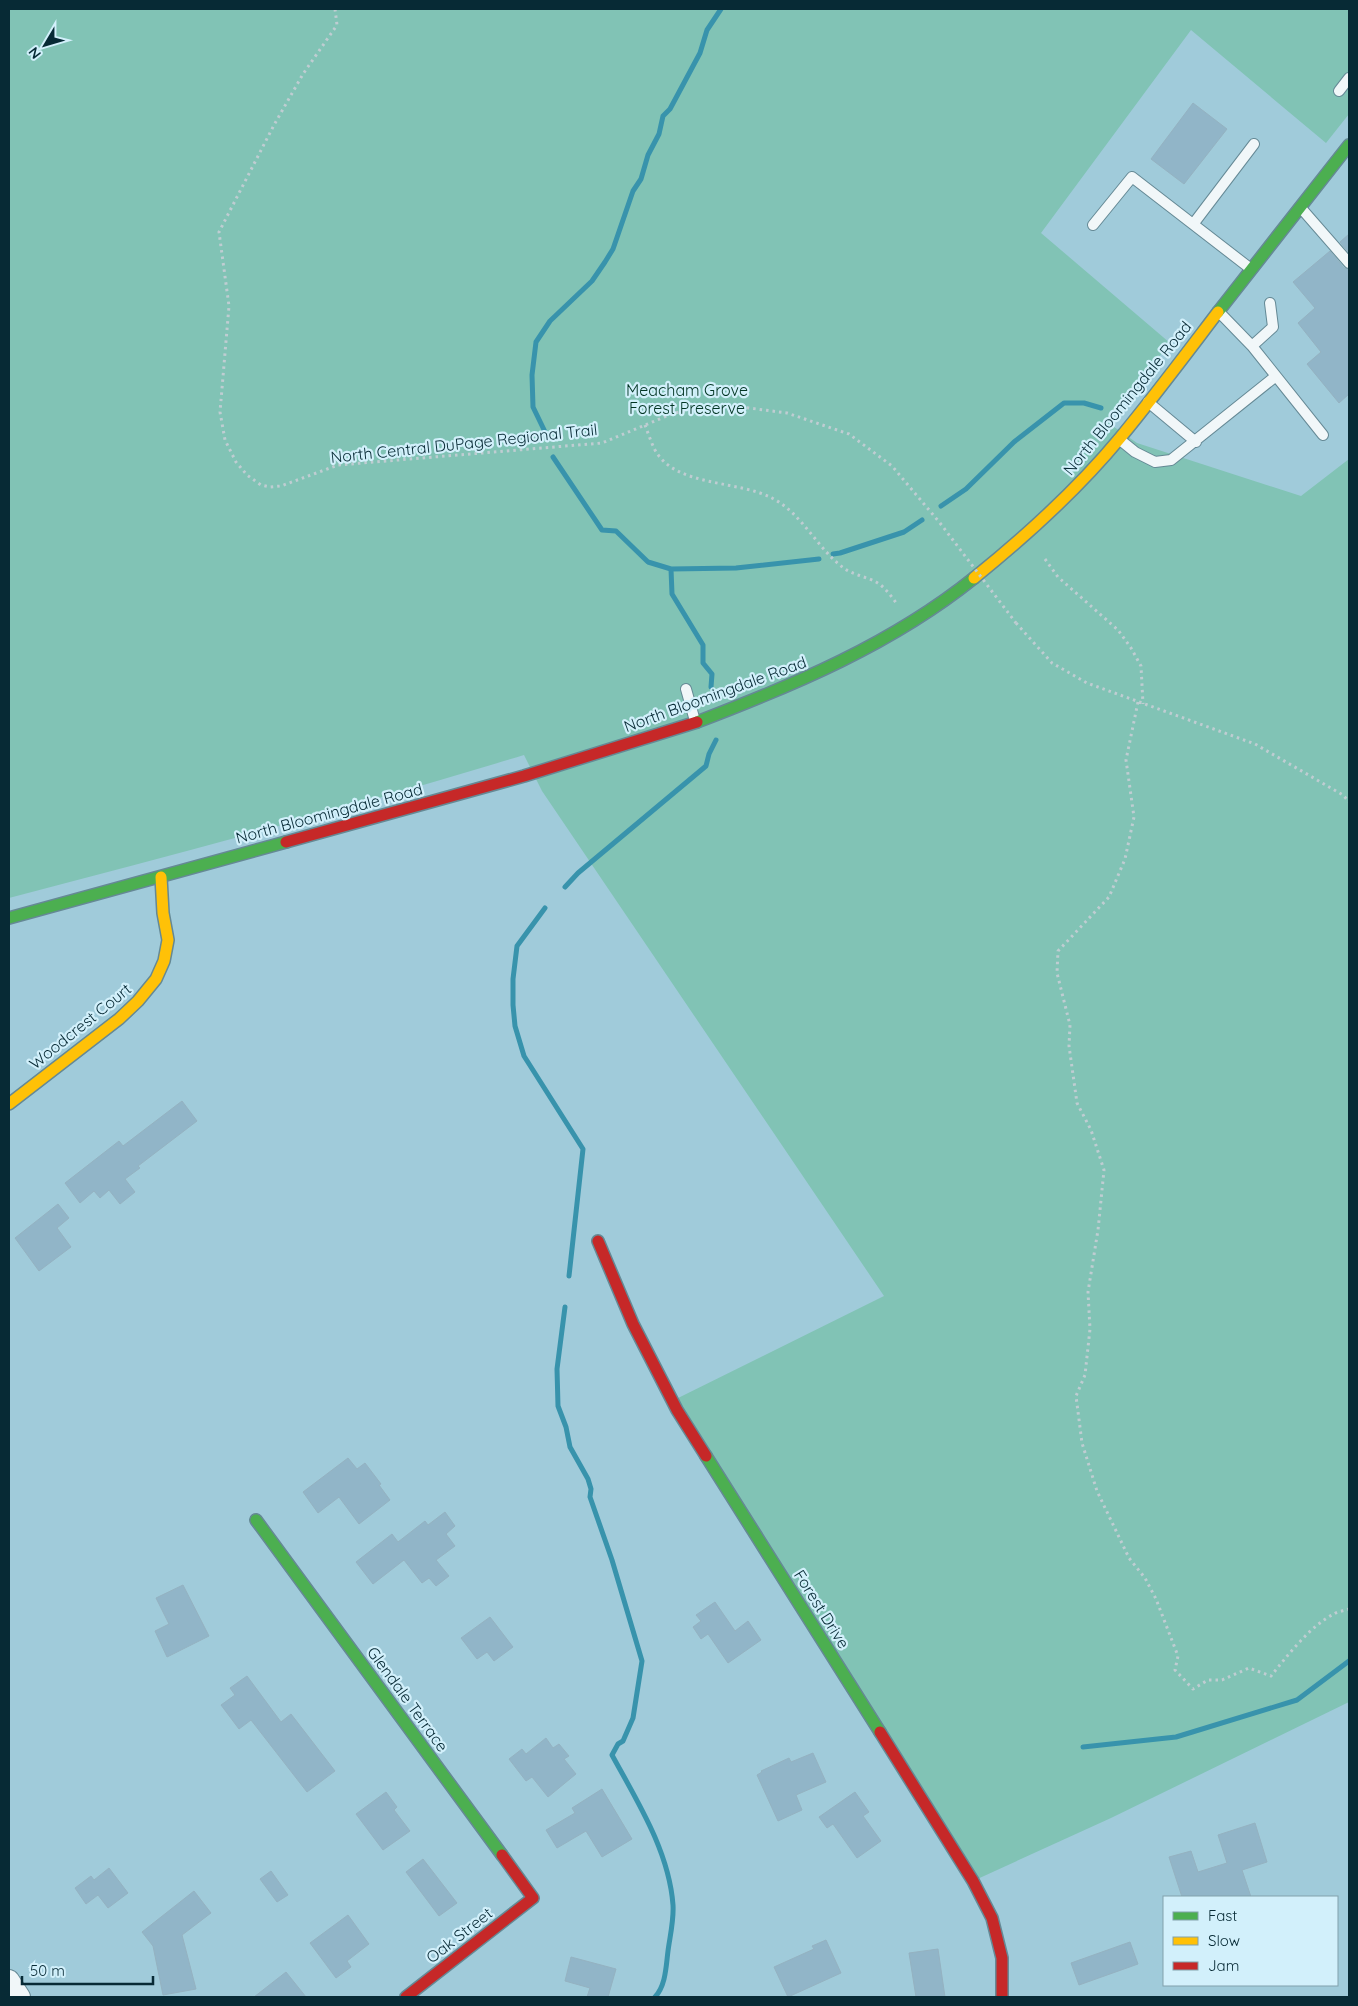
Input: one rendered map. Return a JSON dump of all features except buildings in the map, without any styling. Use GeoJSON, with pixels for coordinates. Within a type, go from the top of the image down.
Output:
{"type":"FeatureCollection","features":[{"type":"Feature","properties":{"kind":"street","name":"North Bloomingdale Road"},"geometry":{"type":"LineString","coordinates":[[9,918],[514,779],[743,704],[811,676],[878,641],[913,620],[974,578],[1027,534],[1080,483],[1119,439],[1349,145]]}},
{"type":"Feature","properties":{"kind":"street","name":"Woodcrest Court"},"geometry":{"type":"LineString","coordinates":[[9,1104],[119,1019],[138,1001],[156,979],[164,960],[168,940],[163,913],[161,877]]}},
{"type":"Feature","properties":{"kind":"street","name":"Forest Drive"},"geometry":{"type":"LineString","coordinates":[[598,1241],[633,1324],[677,1410],[973,1881],[992,1918],[1002,1958],[1002,1997]]}},
{"type":"Feature","properties":{"kind":"street","name":"Glendale Terrace"},"geometry":{"type":"LineString","coordinates":[[256,1520],[533,1898]]}},
{"type":"Feature","properties":{"kind":"street","name":"Oak Street"},"geometry":{"type":"LineString","coordinates":[[406,1997],[533,1898]]}},
{"type":"Feature","properties":{"kind":"street"},"geometry":{"type":"LineString","coordinates":[[9,1980],[20,1997]]}},
{"type":"Feature","properties":{"kind":"lane"},"geometry":{"type":"LineString","coordinates":[[1339,92],[1349,78]]}},
{"type":"Feature","properties":{"kind":"lane"},"geometry":{"type":"LineString","coordinates":[[1194,223],[1254,144]]}},
{"type":"Feature","properties":{"kind":"lane"},"geometry":{"type":"LineString","coordinates":[[1093,224],[1132,177],[1252,269]]}},
{"type":"Feature","properties":{"kind":"lane"},"geometry":{"type":"LineString","coordinates":[[1300,208],[1349,263]]}},
{"type":"Feature","properties":{"kind":"lane"},"geometry":{"type":"LineString","coordinates":[[1252,346],[1273,327],[1270,303]]}},
{"type":"Feature","properties":{"kind":"lane"},"geometry":{"type":"LineString","coordinates":[[1219,311],[1252,346],[1323,435]]}},
{"type":"Feature","properties":{"kind":"lane"},"geometry":{"type":"LineString","coordinates":[[1119,439],[1135,452],[1155,462],[1171,460],[1196,442],[1276,376]]}},
{"type":"Feature","properties":{"kind":"lane"},"geometry":{"type":"LineString","coordinates":[[1148,402],[1196,442]]}},
{"type":"Feature","properties":{"kind":"lane"},"geometry":{"type":"LineString","coordinates":[[686,690],[695,721]]}},
{"type":"Feature","properties":{"kind":"path","name":"North Central DuPage Regional Trail"},"geometry":{"type":"LineString","coordinates":[[335,9],[337,25],[303,74],[274,125],[219,232],[229,306],[220,412],[225,440],[236,462],[247,475],[261,485],[270,487],[281,486],[338,465],[602,443],[674,413],[726,405],[787,413],[848,434],[892,466],[940,523],[1016,623],[1052,663],[1087,683],[1255,744],[1349,802]]}},
{"type":"Feature","properties":{"kind":"path"},"geometry":{"type":"LineString","coordinates":[[645,425],[655,450],[662,459],[676,469],[699,479],[752,490],[772,497],[804,523],[825,549],[845,569],[876,582],[885,589],[897,604]]}},
{"type":"Feature","properties":{"kind":"path"},"geometry":{"type":"LineString","coordinates":[[1045,559],[1058,577],[1118,630],[1141,666],[1140,703],[1126,760],[1134,817],[1125,859],[1109,897],[1058,951],[1057,973],[1070,1026],[1069,1046],[1077,1103],[1091,1130],[1104,1170],[1098,1230],[1088,1292],[1090,1329],[1085,1375],[1076,1396],[1082,1443],[1097,1491],[1129,1558],[1146,1578],[1156,1599],[1178,1656],[1175,1670],[1193,1689],[1208,1680],[1222,1680],[1249,1668],[1271,1676],[1286,1657],[1319,1624],[1334,1614],[1349,1609]]}},
{"type":"Feature","properties":{"kind":"green space","name":"Meacham Grove Forest Preserve"},"geometry":{"type":"Polygon","coordinates":[[[9,9],[1349,9],[1349,114],[1326,143],[1191,30],[1041,233],[1170,343],[1107,422],[1137,443],[1301,496],[1349,459],[1349,1702],[1111,1818],[973,1881],[672,1401],[884,1296],[542,791],[524,755],[203,847],[9,898],[9,9]]]}},
{"type":"Feature","properties":{"kind":"waterway"},"geometry":{"type":"LineString","coordinates":[[548,438],[533,407],[532,375],[536,342],[550,321],[592,281],[613,249],[633,191],[641,179],[648,155],[659,134],[663,116],[670,109],[700,53],[707,30],[721,9]]}},
{"type":"Feature","properties":{"kind":"waterway"},"geometry":{"type":"LineString","coordinates":[[941,506],[966,489],[1014,442],[1064,403],[1084,403],[1101,408]]}},
{"type":"Feature","properties":{"kind":"waterway"},"geometry":{"type":"LineString","coordinates":[[553,457],[602,530],[616,531],[648,562],[671,569],[736,568],[819,559]]}},
{"type":"Feature","properties":{"kind":"waterway"},"geometry":{"type":"LineString","coordinates":[[833,554],[904,532],[922,520]]}},
{"type":"Feature","properties":{"kind":"waterway"},"geometry":{"type":"LineString","coordinates":[[671,569],[672,594],[703,645],[703,663],[712,674],[711,687]]}},
{"type":"Feature","properties":{"kind":"waterway"},"geometry":{"type":"LineString","coordinates":[[565,887],[578,873],[706,766],[709,754],[716,740]]}},
{"type":"Feature","properties":{"kind":"waterway"},"geometry":{"type":"LineString","coordinates":[[545,908],[517,946],[513,979],[513,1005],[515,1026],[524,1056],[583,1149],[569,1276]]}},
{"type":"Feature","properties":{"kind":"waterway"},"geometry":{"type":"LineString","coordinates":[[565,1307],[557,1369],[558,1406],[566,1427],[570,1447],[588,1479],[591,1489],[590,1497],[612,1560],[642,1661],[633,1718],[623,1741],[618,1744],[612,1755],[659,1846],[670,1885],[673,1905],[672,1928],[665,1975],[659,1992],[655,1997]]}},
{"type":"Feature","properties":{"kind":"waterway"},"geometry":{"type":"LineString","coordinates":[[1083,1747],[1176,1737],[1297,1700],[1349,1661]]}},
{"type":"Feature","properties":{"kind":"traffic: fast"},"geometry":{"type":"LineString","coordinates":[[1218,312],[1349,145]]}},
{"type":"Feature","properties":{"kind":"traffic: fast"},"geometry":{"type":"LineString","coordinates":[[697,722],[806,678],[876,643],[943,602],[974,578]]}},
{"type":"Feature","properties":{"kind":"traffic: fast"},"geometry":{"type":"LineString","coordinates":[[9,918],[286,842]]}},
{"type":"Feature","properties":{"kind":"traffic: fast"},"geometry":{"type":"LineString","coordinates":[[706,1456],[880,1732]]}},
{"type":"Feature","properties":{"kind":"traffic: fast"},"geometry":{"type":"LineString","coordinates":[[256,1520],[502,1855]]}},
{"type":"Feature","properties":{"kind":"traffic: slow"},"geometry":{"type":"LineString","coordinates":[[974,578],[1050,512],[1104,457],[1218,312]]}},
{"type":"Feature","properties":{"kind":"traffic: slow"},"geometry":{"type":"LineString","coordinates":[[9,1104],[119,1019],[138,1001],[156,979],[164,961],[168,940],[163,913],[161,877]]}},
{"type":"Feature","properties":{"kind":"traffic: jam"},"geometry":{"type":"LineString","coordinates":[[286,842],[524,776],[697,722]]}},
{"type":"Feature","properties":{"kind":"traffic: jam"},"geometry":{"type":"LineString","coordinates":[[598,1241],[633,1324],[677,1410],[706,1456]]}},
{"type":"Feature","properties":{"kind":"traffic: jam"},"geometry":{"type":"LineString","coordinates":[[880,1732],[973,1881],[992,1918],[1002,1958],[1002,1997]]}},
{"type":"Feature","properties":{"kind":"traffic: jam"},"geometry":{"type":"LineString","coordinates":[[406,1997],[533,1898],[502,1855]]}}]}
